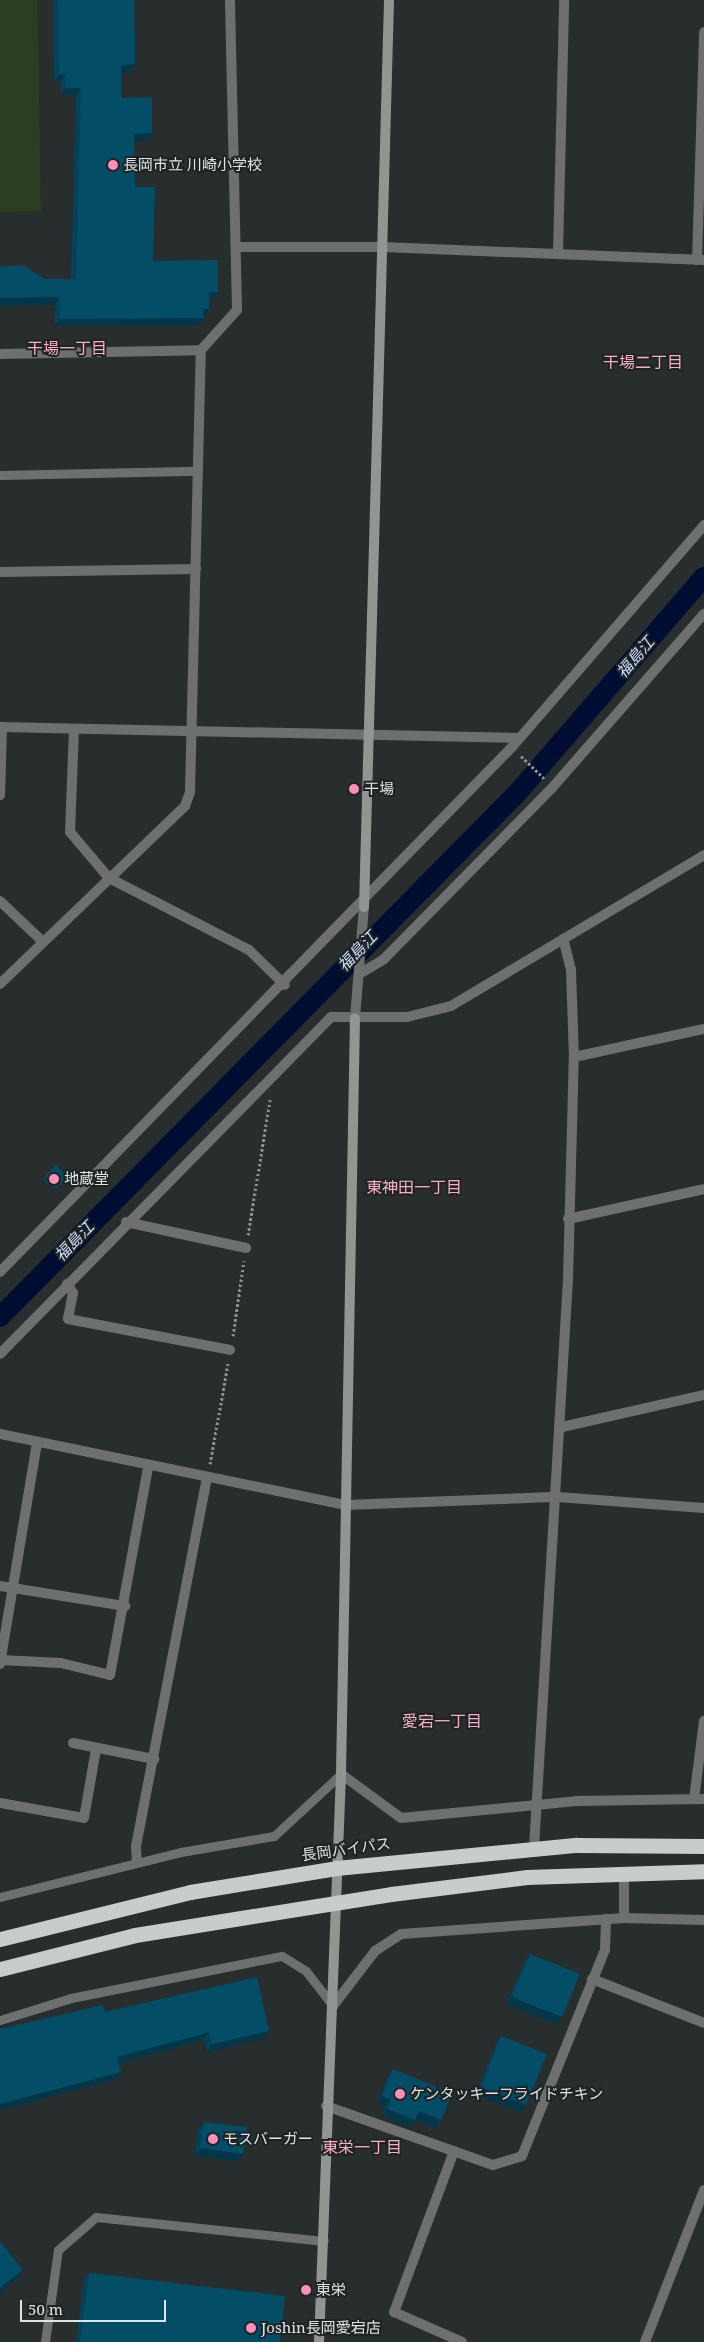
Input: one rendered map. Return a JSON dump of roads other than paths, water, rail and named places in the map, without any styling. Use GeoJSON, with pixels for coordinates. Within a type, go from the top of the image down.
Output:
{"type":"FeatureCollection","features":[{"type":"Feature","properties":{"kind":"highway","name":"長岡バイパス"},"geometry":{"type":"LineString","coordinates":[[0,1939],[190,1892],[336,1868],[534,1848],[640,1843],[704,1846]]}},
{"type":"Feature","properties":{"kind":"highway"},"geometry":{"type":"LineString","coordinates":[[0,1969],[134,1935],[333,1902],[527,1877],[704,1872]]}},
{"type":"Feature","properties":{"kind":"street"},"geometry":{"type":"LineString","coordinates":[[0,984],[185,806],[192,732],[201,350],[237,310],[239,247],[230,0]]}},
{"type":"Feature","properties":{"kind":"street"},"geometry":{"type":"LineString","coordinates":[[319,2342],[324,2241],[326,2106],[332,2006],[333,1902],[341,1774],[355,1018],[363,954],[365,901],[389,0]]}},
{"type":"Feature","properties":{"kind":"street"},"geometry":{"type":"LineString","coordinates":[[558,253],[564,0]]}},
{"type":"Feature","properties":{"kind":"street"},"geometry":{"type":"LineString","coordinates":[[239,247],[382,247],[701,260],[704,32]]}},
{"type":"Feature","properties":{"kind":"street"},"geometry":{"type":"LineString","coordinates":[[0,354],[201,350]]}},
{"type":"Feature","properties":{"kind":"street"},"geometry":{"type":"LineString","coordinates":[[0,1272],[285,985],[512,748],[704,525]]}},
{"type":"Feature","properties":{"kind":"street"},"geometry":{"type":"LineString","coordinates":[[0,572],[196,569]]}},
{"type":"Feature","properties":{"kind":"street"},"geometry":{"type":"LineString","coordinates":[[361,973],[384,959],[552,788],[704,614]]}},
{"type":"Feature","properties":{"kind":"street"},"geometry":{"type":"LineString","coordinates":[[0,795],[1,727],[520,738]]}},
{"type":"Feature","properties":{"kind":"street"},"geometry":{"type":"LineString","coordinates":[[74,729],[70,832],[109,878],[249,950],[285,985]]}},
{"type":"Feature","properties":{"kind":"street"},"geometry":{"type":"LineString","coordinates":[[0,1354],[126,1222],[331,1017],[355,1018],[438,1012],[704,855]]}},
{"type":"Feature","properties":{"kind":"street"},"geometry":{"type":"LineString","coordinates":[[0,901],[43,942]]}},
{"type":"Feature","properties":{"kind":"street"},"geometry":{"type":"LineString","coordinates":[[534,1848],[562,1427],[574,1057],[571,970],[563,939]]}},
{"type":"Feature","properties":{"kind":"street"},"geometry":{"type":"LineString","coordinates":[[574,1057],[704,1029]]}},
{"type":"Feature","properties":{"kind":"street"},"geometry":{"type":"LineString","coordinates":[[568,1219],[704,1189]]}},
{"type":"Feature","properties":{"kind":"street"},"geometry":{"type":"LineString","coordinates":[[126,1222],[246,1248]]}},
{"type":"Feature","properties":{"kind":"street"},"geometry":{"type":"LineString","coordinates":[[67,1284],[73,1293],[68,1319],[230,1350]]}},
{"type":"Feature","properties":{"kind":"street"},"geometry":{"type":"LineString","coordinates":[[562,1427],[704,1395]]}},
{"type":"Feature","properties":{"kind":"street"},"geometry":{"type":"LineString","coordinates":[[0,1434],[37,1444],[148,1467],[345,1505],[558,1497],[704,1508]]}},
{"type":"Feature","properties":{"kind":"street"},"geometry":{"type":"LineString","coordinates":[[37,1444],[5,1587],[0,1662],[61,1663],[110,1675],[125,1606],[148,1467]]}},
{"type":"Feature","properties":{"kind":"street"},"geometry":{"type":"LineString","coordinates":[[138,1862],[136,1846],[207,1479]]}},
{"type":"Feature","properties":{"kind":"street"},"geometry":{"type":"LineString","coordinates":[[5,1587],[125,1606]]}},
{"type":"Feature","properties":{"kind":"street"},"geometry":{"type":"LineString","coordinates":[[341,1774],[401,1818],[536,1805],[699,1799],[704,1721]]}},
{"type":"Feature","properties":{"kind":"street"},"geometry":{"type":"LineString","coordinates":[[74,1743],[96,1749],[154,1759]]}},
{"type":"Feature","properties":{"kind":"street"},"geometry":{"type":"LineString","coordinates":[[0,1803],[84,1818],[96,1749]]}},
{"type":"Feature","properties":{"kind":"street"},"geometry":{"type":"LineString","coordinates":[[624,1873],[624,1918]]}},
{"type":"Feature","properties":{"kind":"street"},"geometry":{"type":"LineString","coordinates":[[332,2006],[375,1951],[400,1934],[624,1918],[704,1920]]}},
{"type":"Feature","properties":{"kind":"street"},"geometry":{"type":"LineString","coordinates":[[326,2106],[493,2165],[522,2156],[605,1950],[606,1919]]}},
{"type":"Feature","properties":{"kind":"street"},"geometry":{"type":"LineString","coordinates":[[592,1979],[704,2024]]}},
{"type":"Feature","properties":{"kind":"street"},"geometry":{"type":"LineString","coordinates":[[454,2151],[394,2312],[462,2342]]}},
{"type":"Feature","properties":{"kind":"street"},"geometry":{"type":"LineString","coordinates":[[644,2342],[704,2190]]}},
{"type":"Feature","properties":{"kind":"lane"},"geometry":{"type":"LineString","coordinates":[[0,475],[198,471]]}},
{"type":"Feature","properties":{"kind":"lane"},"geometry":{"type":"LineString","coordinates":[[0,1897],[138,1862],[274,1836],[341,1774]]}},
{"type":"Feature","properties":{"kind":"lane"},"geometry":{"type":"LineString","coordinates":[[0,2020],[71,1998],[282,1956],[306,1971],[332,2006]]}},
{"type":"Feature","properties":{"kind":"lane"},"geometry":{"type":"LineString","coordinates":[[45,2342],[58,2250],[96,2217],[324,2241]]}},
{"type":"Feature","properties":{"kind":"waterway","name":"福島江"},"geometry":{"type":"LineString","coordinates":[[0,1317],[519,791],[704,577]]}},
{"type":"Feature","properties":{"kind":"place","name":"長岡市立 川崎小学校"},"geometry":{"type":"Point","coordinates":[113,165]}},
{"type":"Feature","properties":{"kind":"place","name":"干場"},"geometry":{"type":"Point","coordinates":[354,789]}},
{"type":"Feature","properties":{"kind":"place","name":"地蔵堂"},"geometry":{"type":"Point","coordinates":[54,1179]}},
{"type":"Feature","properties":{"kind":"place","name":"ケンタッキーフライドチキン"},"geometry":{"type":"Point","coordinates":[400,2094]}},
{"type":"Feature","properties":{"kind":"place","name":"モスバーガー"},"geometry":{"type":"Point","coordinates":[213,2139]}},
{"type":"Feature","properties":{"kind":"place","name":"東栄"},"geometry":{"type":"Point","coordinates":[306,2290]}},
{"type":"Feature","properties":{"kind":"place","name":"Joshin長岡愛宕店"},"geometry":{"type":"Point","coordinates":[251,2328]}},
{"type":"Feature","properties":{"kind":"district","name":"干場一丁目"},"geometry":{"type":"Point","coordinates":[67,348]}},
{"type":"Feature","properties":{"kind":"district","name":"干場二丁目"},"geometry":{"type":"Point","coordinates":[643,362]}},
{"type":"Feature","properties":{"kind":"district","name":"東神田一丁目"},"geometry":{"type":"Point","coordinates":[414,1187]}},
{"type":"Feature","properties":{"kind":"district","name":"愛宕一丁目"},"geometry":{"type":"Point","coordinates":[442,1721]}},
{"type":"Feature","properties":{"kind":"district","name":"東栄一丁目"},"geometry":{"type":"Point","coordinates":[362,2147]}}]}
